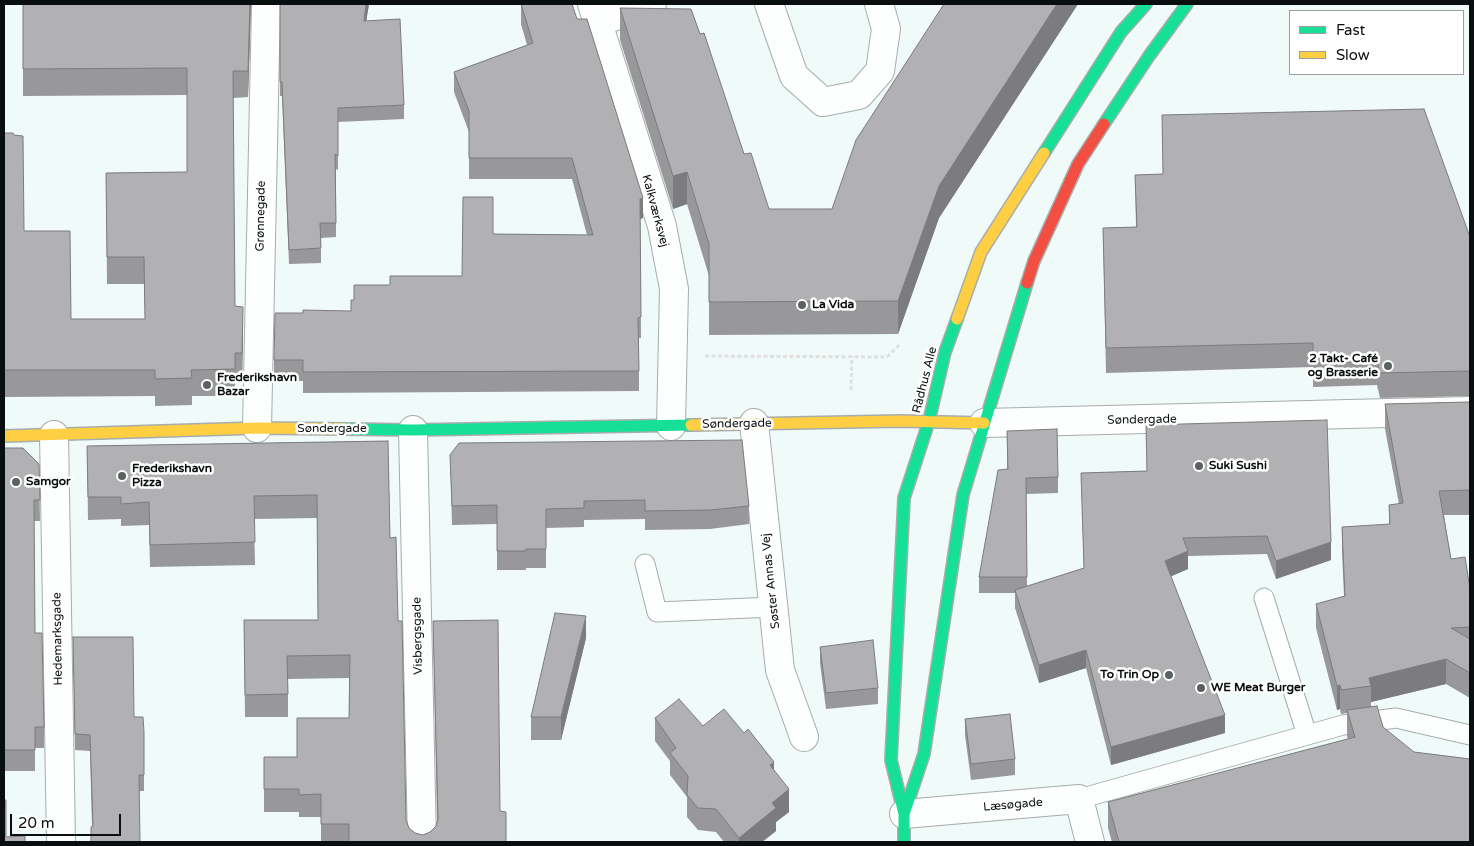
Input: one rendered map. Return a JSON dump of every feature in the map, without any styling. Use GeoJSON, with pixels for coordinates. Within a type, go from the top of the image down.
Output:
{"type":"FeatureCollection","features":[{"type":"Feature","properties":{"kind":"street","name":"Grønnegade"},"geometry":{"type":"LineString","coordinates":[[257,428],[266,4]]}},
{"type":"Feature","properties":{"kind":"street"},"geometry":{"type":"LineString","coordinates":[[595,13],[652,4]]}},
{"type":"Feature","properties":{"kind":"street"},"geometry":{"type":"LineString","coordinates":[[769,4],[794,76],[823,102],[859,95],[880,71],[886,30],[878,4]]}},
{"type":"Feature","properties":{"kind":"street","name":"Rådhus Alle"},"geometry":{"type":"LineString","coordinates":[[904,842],[904,814],[891,760],[904,498],[929,421],[945,352],[981,252],[1121,32],[1146,4]]}},
{"type":"Feature","properties":{"kind":"street","name":"Rådhus Alle"},"geometry":{"type":"LineString","coordinates":[[904,814],[924,754],[963,495],[1034,261],[1078,164],[1149,56],[1187,4]]}},
{"type":"Feature","properties":{"kind":"street","name":"Kalkværksvej"},"geometry":{"type":"LineString","coordinates":[[595,13],[662,226],[674,290],[670,426]]}},
{"type":"Feature","properties":{"kind":"street","name":"Søndergade"},"geometry":{"type":"LineString","coordinates":[[4,436],[257,428],[413,430],[670,426],[754,422],[929,421],[984,423],[1470,412]]}},
{"type":"Feature","properties":{"kind":"street","name":"Søster Annas Vej"},"geometry":{"type":"LineString","coordinates":[[754,422],[780,670],[804,737]]}},
{"type":"Feature","properties":{"kind":"street","name":"Visbergsgade"},"geometry":{"type":"LineString","coordinates":[[413,430],[422,842]]}},
{"type":"Feature","properties":{"kind":"street","name":"Hedemarksgade"},"geometry":{"type":"LineString","coordinates":[[54,435],[61,842]]}},
{"type":"Feature","properties":{"kind":"street"},"geometry":{"type":"LineString","coordinates":[[1079,799],[1090,842]]}},
{"type":"Feature","properties":{"kind":"street","name":"Læsøgade"},"geometry":{"type":"LineString","coordinates":[[904,814],[1079,799]]}},
{"type":"Feature","properties":{"kind":"lane"},"geometry":{"type":"LineString","coordinates":[[645,564],[658,612],[774,607]]}},
{"type":"Feature","properties":{"kind":"lane"},"geometry":{"type":"LineString","coordinates":[[1264,598],[1307,735]]}},
{"type":"Feature","properties":{"kind":"lane"},"geometry":{"type":"LineString","coordinates":[[1079,799],[1343,725],[1396,718],[1470,735]]}},
{"type":"Feature","properties":{"kind":"path"},"geometry":{"type":"LineString","coordinates":[[672,356],[887,357],[901,343]]}},
{"type":"Feature","properties":{"kind":"building"},"geometry":{"type":"Polygon","coordinates":[[[23,4],[250,4],[248,71],[233,71],[235,306],[243,307],[242,353],[235,353],[235,369],[191,370],[192,378],[155,379],[155,370],[4,370],[4,133],[23,136],[24,231],[70,231],[71,319],[145,319],[144,257],[107,257],[106,173],[187,172],[187,68],[23,69],[23,4]]]}},
{"type":"Feature","properties":{"kind":"building"},"geometry":{"type":"Polygon","coordinates":[[[280,4],[366,4],[364,21],[400,19],[404,105],[338,108],[338,156],[335,154],[336,223],[320,223],[321,248],[289,250],[282,82],[280,82],[280,4]]]}},
{"type":"Feature","properties":{"kind":"building"},"geometry":{"type":"Polygon","coordinates":[[[521,4],[572,4],[577,19],[587,19],[643,198],[640,199],[641,317],[638,318],[639,371],[303,372],[303,360],[274,360],[275,313],[303,313],[303,310],[351,311],[351,300],[354,300],[354,285],[390,285],[390,276],[462,276],[463,197],[493,197],[493,234],[593,235],[572,158],[469,158],[469,111],[454,72],[533,43],[521,4]]]}},
{"type":"Feature","properties":{"kind":"building"},"geometry":{"type":"Polygon","coordinates":[[[944,4],[1057,4],[939,186],[898,301],[709,302],[709,244],[687,172],[673,176],[620,8],[691,9],[700,34],[704,33],[744,154],[751,153],[769,209],[832,209],[856,140],[944,4]]]}},
{"type":"Feature","properties":{"kind":"building"},"geometry":{"type":"Polygon","coordinates":[[[1424,109],[1470,237],[1470,371],[1380,373],[1377,361],[1313,363],[1313,343],[1106,348],[1103,228],[1137,227],[1135,175],[1163,174],[1162,115],[1424,109]]]}},
{"type":"Feature","properties":{"kind":"building"},"geometry":{"type":"Polygon","coordinates":[[[1470,402],[1470,490],[1439,491],[1451,559],[1465,557],[1470,589],[1470,627],[1451,628],[1470,639],[1470,673],[1446,659],[1369,678],[1371,686],[1341,690],[1340,685],[1337,686],[1316,604],[1345,596],[1342,527],[1390,524],[1389,505],[1403,503],[1385,404],[1470,402]]]}},
{"type":"Feature","properties":{"kind":"building"},"geometry":{"type":"Polygon","coordinates":[[[1327,420],[1331,542],[1276,561],[1267,536],[1183,538],[1188,551],[1165,561],[1225,715],[1111,747],[1086,650],[1039,665],[1015,590],[1084,568],[1081,473],[1147,471],[1146,425],[1327,420]]]}},
{"type":"Feature","properties":{"kind":"building"},"geometry":{"type":"Polygon","coordinates":[[[1057,429],[1058,477],[1026,478],[1027,577],[979,577],[998,470],[1008,469],[1007,431],[1057,429]]]}},
{"type":"Feature","properties":{"kind":"building"},"geometry":{"type":"Polygon","coordinates":[[[742,440],[749,506],[710,510],[645,511],[645,500],[584,501],[584,508],[546,509],[546,549],[497,551],[497,505],[452,506],[450,455],[459,443],[742,440]]]}},
{"type":"Feature","properties":{"kind":"building"},"geometry":{"type":"Polygon","coordinates":[[[388,441],[390,538],[396,537],[398,621],[402,621],[406,820],[409,828],[415,833],[423,835],[430,832],[436,826],[438,819],[433,621],[498,620],[500,811],[506,812],[506,842],[349,842],[349,824],[321,824],[321,794],[299,795],[299,789],[264,789],[264,757],[297,757],[297,718],[349,718],[350,655],[287,656],[288,694],[245,695],[244,620],[318,620],[317,495],[254,496],[255,542],[150,545],[149,502],[121,504],[121,497],[88,497],[87,446],[388,441]]]}},
{"type":"Feature","properties":{"kind":"building"},"geometry":{"type":"Polygon","coordinates":[[[4,448],[23,448],[39,464],[40,500],[34,500],[35,633],[42,633],[44,727],[35,727],[35,750],[4,750],[4,448]]]}},
{"type":"Feature","properties":{"kind":"building"},"geometry":{"type":"Polygon","coordinates":[[[555,613],[586,616],[561,717],[531,717],[555,613]]]}},
{"type":"Feature","properties":{"kind":"building"},"geometry":{"type":"Polygon","coordinates":[[[73,637],[133,637],[134,717],[143,717],[144,732],[144,775],[139,775],[140,842],[91,842],[91,827],[93,826],[90,735],[75,734],[73,637]]]}},
{"type":"Feature","properties":{"kind":"building"},"geometry":{"type":"Polygon","coordinates":[[[873,640],[878,688],[826,693],[820,647],[873,640]]]}},
{"type":"Feature","properties":{"kind":"building"},"geometry":{"type":"Polygon","coordinates":[[[679,699],[703,726],[724,709],[744,733],[748,729],[774,762],[770,765],[789,789],[772,803],[776,808],[739,838],[716,809],[698,808],[687,795],[688,776],[670,753],[676,748],[655,718],[679,699]]]}},
{"type":"Feature","properties":{"kind":"building"},"geometry":{"type":"Polygon","coordinates":[[[1377,706],[1383,727],[1414,752],[1470,759],[1470,842],[1119,842],[1108,802],[1355,737],[1347,710],[1377,706]]]}},
{"type":"Feature","properties":{"kind":"building"},"geometry":{"type":"Polygon","coordinates":[[[1010,714],[1015,759],[971,764],[965,719],[1010,714]]]}},
{"type":"Feature","properties":{"kind":"building"},"geometry":{"type":"Polygon","coordinates":[[[4,800],[6,800],[6,837],[25,836],[25,842],[4,842],[4,800]]]}},
{"type":"Feature","properties":{"kind":"traffic: fast"},"geometry":{"type":"LineString","coordinates":[[1044,153],[1121,32],[1146,4]]}},
{"type":"Feature","properties":{"kind":"traffic: fast"},"geometry":{"type":"LineString","coordinates":[[1104,124],[1149,56],[1187,4]]}},
{"type":"Feature","properties":{"kind":"traffic: fast"},"geometry":{"type":"LineString","coordinates":[[904,814],[924,754],[963,495],[1027,283]]}},
{"type":"Feature","properties":{"kind":"traffic: fast"},"geometry":{"type":"LineString","coordinates":[[904,842],[904,814],[891,760],[904,498],[929,421],[945,352],[957,319]]}},
{"type":"Feature","properties":{"kind":"traffic: fast"},"geometry":{"type":"LineString","coordinates":[[346,429],[413,430],[691,425]]}},
{"type":"Feature","properties":{"kind":"traffic: slow"},"geometry":{"type":"LineString","coordinates":[[957,319],[981,252],[1044,153]]}},
{"type":"Feature","properties":{"kind":"traffic: slow"},"geometry":{"type":"LineString","coordinates":[[691,425],[900,421],[984,423]]}},
{"type":"Feature","properties":{"kind":"traffic: slow"},"geometry":{"type":"LineString","coordinates":[[4,436],[257,428],[346,429]]}},
{"type":"Feature","properties":{"kind":"traffic: jam"},"geometry":{"type":"LineString","coordinates":[[1027,283],[1034,261],[1078,164],[1104,124]]}},
{"type":"Feature","properties":{"kind":"place","name":"La Vida"},"geometry":{"type":"Point","coordinates":[802,305]}},
{"type":"Feature","properties":{"kind":"place","name":"2 Takt- Café og Brasserie"},"geometry":{"type":"Point","coordinates":[1388,366]}},
{"type":"Feature","properties":{"kind":"place","name":"Frederikshavn Bazar"},"geometry":{"type":"Point","coordinates":[207,385]}},
{"type":"Feature","properties":{"kind":"place","name":"Suki Sushi"},"geometry":{"type":"Point","coordinates":[1199,466]}},
{"type":"Feature","properties":{"kind":"place","name":"Frederikshavn Pizza"},"geometry":{"type":"Point","coordinates":[122,476]}},
{"type":"Feature","properties":{"kind":"place","name":"Samgor"},"geometry":{"type":"Point","coordinates":[16,482]}},
{"type":"Feature","properties":{"kind":"place","name":"To Trin Op"},"geometry":{"type":"Point","coordinates":[1169,675]}},
{"type":"Feature","properties":{"kind":"place","name":"WE Meat Burger"},"geometry":{"type":"Point","coordinates":[1201,688]}}]}
